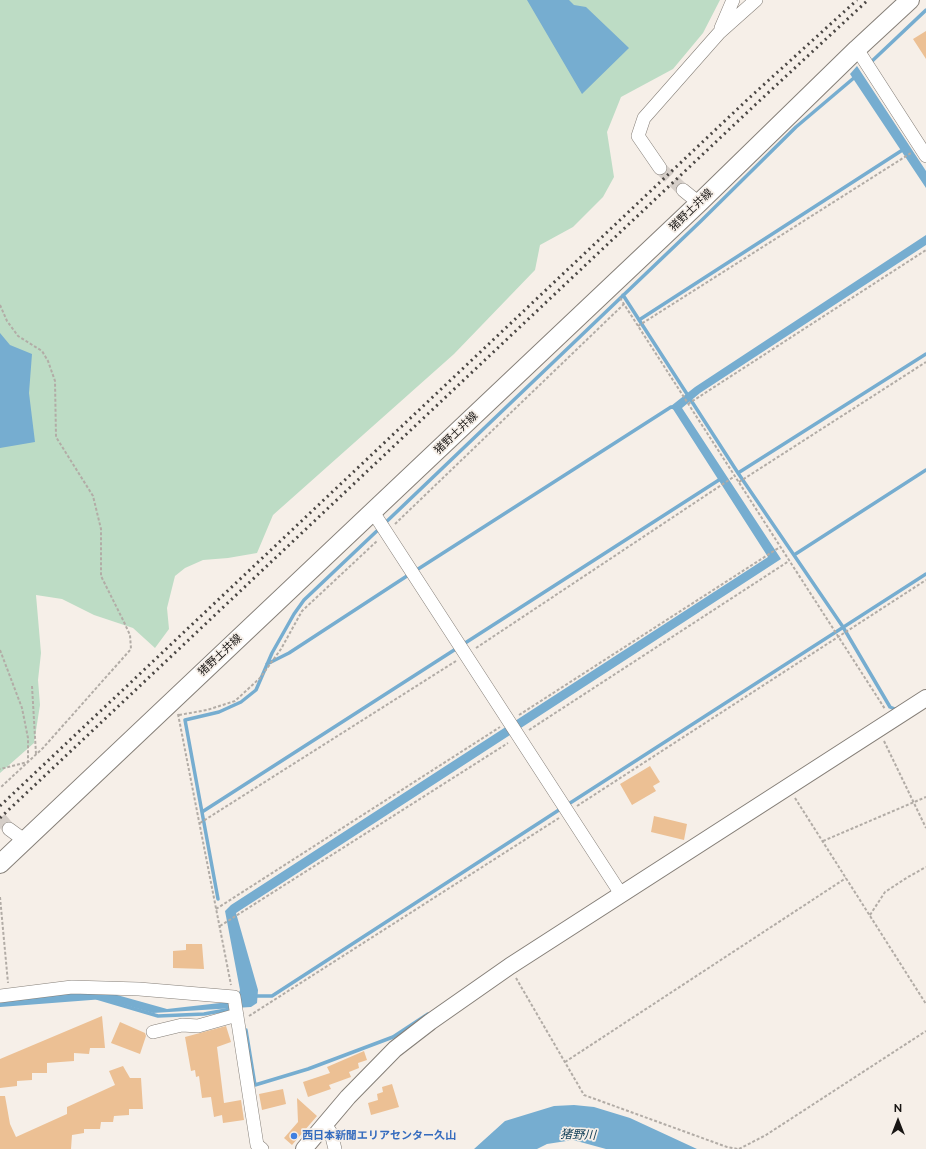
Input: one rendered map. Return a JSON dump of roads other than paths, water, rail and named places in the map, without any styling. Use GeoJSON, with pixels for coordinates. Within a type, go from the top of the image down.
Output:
{"type":"FeatureCollection","features":[{"type":"Feature","properties":{"kind":"main road","name":"猪野土井線"},"geometry":{"type":"LineString","coordinates":[[0,864],[24,840],[176,706],[373,512],[699,203],[857,49],[910,0]]}},
{"type":"Feature","properties":{"kind":"street"},"geometry":{"type":"LineString","coordinates":[[719,33],[734,0]]}},
{"type":"Feature","properties":{"kind":"street"},"geometry":{"type":"LineString","coordinates":[[660,168],[638,136],[644,118],[719,33],[756,0]]}},
{"type":"Feature","properties":{"kind":"street"},"geometry":{"type":"LineString","coordinates":[[857,49],[923,152]]}},
{"type":"Feature","properties":{"kind":"street"},"geometry":{"type":"LineString","coordinates":[[683,190],[699,203]]}},
{"type":"Feature","properties":{"kind":"street"},"geometry":{"type":"LineString","coordinates":[[373,512],[621,894]]}},
{"type":"Feature","properties":{"kind":"street"},"geometry":{"type":"LineString","coordinates":[[304,1149],[348,1097],[395,1049],[430,1022],[510,966],[926,698]]}},
{"type":"Feature","properties":{"kind":"street"},"geometry":{"type":"LineString","coordinates":[[8,829],[24,840]]}},
{"type":"Feature","properties":{"kind":"street"},"geometry":{"type":"LineString","coordinates":[[5,995],[72,987],[139,989],[236,1011]]}},
{"type":"Feature","properties":{"kind":"street"},"geometry":{"type":"LineString","coordinates":[[154,1032],[182,1025],[198,1026],[236,1011]]}},
{"type":"Feature","properties":{"kind":"street"},"geometry":{"type":"LineString","coordinates":[[236,1011],[257,1145],[262,1149]]}},
{"type":"Feature","properties":{"kind":"street"},"geometry":{"type":"LineString","coordinates":[[325,1124],[331,1133],[335,1149]]}},
{"type":"Feature","properties":{"kind":"water"},"geometry":{"type":"Polygon","coordinates":[[[527,0],[569,0],[574,5],[586,7],[629,48],[582,94],[527,0]]]}},
{"type":"Feature","properties":{"kind":"water"},"geometry":{"type":"Polygon","coordinates":[[[857,66],[926,171],[926,188],[850,74],[857,66]]]}},
{"type":"Feature","properties":{"kind":"water"},"geometry":{"type":"Polygon","coordinates":[[[926,235],[926,245],[700,393],[682,408],[781,559],[236,913],[258,990],[257,1003],[251,1007],[153,1013],[104,999],[0,1007],[0,1000],[89,992],[117,995],[167,1009],[229,1002],[237,998],[240,990],[225,911],[231,905],[768,557],[671,406],[695,387],[926,235]]]}},
{"type":"Feature","properties":{"kind":"water"},"geometry":{"type":"Polygon","coordinates":[[[0,333],[10,345],[32,354],[29,393],[35,442],[0,448],[0,333]]]}},
{"type":"Feature","properties":{"kind":"water","name":"猪野川"},"geometry":{"type":"Polygon","coordinates":[[[574,1105],[594,1107],[630,1118],[697,1149],[606,1149],[573,1140],[547,1144],[537,1149],[474,1149],[505,1121],[554,1106],[574,1105]]]}},
{"type":"Feature","properties":{"kind":"waterway"},"geometry":{"type":"LineString","coordinates":[[870,63],[926,10]]}},
{"type":"Feature","properties":{"kind":"waterway"},"geometry":{"type":"LineString","coordinates":[[384,524],[701,221],[796,127],[855,77]]}},
{"type":"Feature","properties":{"kind":"waterway"},"geometry":{"type":"LineString","coordinates":[[639,320],[904,149]]}},
{"type":"Feature","properties":{"kind":"waterway"},"geometry":{"type":"LineString","coordinates":[[623,295],[738,473],[843,627],[890,707],[897,710]]}},
{"type":"Feature","properties":{"kind":"waterway"},"geometry":{"type":"LineString","coordinates":[[738,473],[926,354]]}},
{"type":"Feature","properties":{"kind":"waterway"},"geometry":{"type":"LineString","coordinates":[[415,571],[671,407],[676,408]]}},
{"type":"Feature","properties":{"kind":"waterway"},"geometry":{"type":"LineString","coordinates":[[794,555],[926,470]]}},
{"type":"Feature","properties":{"kind":"waterway"},"geometry":{"type":"LineString","coordinates":[[202,812],[722,478]]}},
{"type":"Feature","properties":{"kind":"waterway"},"geometry":{"type":"LineString","coordinates":[[218,899],[185,720],[219,712],[241,702],[256,690],[272,653],[294,614],[304,600],[380,528]]}},
{"type":"Feature","properties":{"kind":"waterway"},"geometry":{"type":"LineString","coordinates":[[267,664],[289,653],[410,574]]}},
{"type":"Feature","properties":{"kind":"waterway"},"geometry":{"type":"LineString","coordinates":[[567,805],[926,574]]}},
{"type":"Feature","properties":{"kind":"waterway"},"geometry":{"type":"LineString","coordinates":[[254,996],[272,996],[562,808]]}},
{"type":"Feature","properties":{"kind":"waterway"},"geometry":{"type":"LineString","coordinates":[[97,998],[158,1016],[204,1014],[226,1010],[231,1007]]}},
{"type":"Feature","properties":{"kind":"waterway"},"geometry":{"type":"LineString","coordinates":[[246,1030],[255,1085],[308,1069],[393,1037],[428,1014]]}},
{"type":"Feature","properties":{"kind":"tunnel"},"geometry":{"type":"LineString","coordinates":[[660,168],[683,190]]}},
{"type":"Feature","properties":{"kind":"tunnel"},"geometry":{"type":"LineString","coordinates":[[0,818],[9,829]]}},
{"type":"Feature","properties":{"kind":"railway"},"geometry":{"type":"LineString","coordinates":[[0,806],[748,99],[857,0]]}},
{"type":"Feature","properties":{"kind":"railway"},"geometry":{"type":"LineString","coordinates":[[0,818],[868,0]]}},
{"type":"Feature","properties":{"kind":"place","name":"西日本新聞エリアセンター久山"},"geometry":{"type":"Point","coordinates":[294,1136]}}]}
